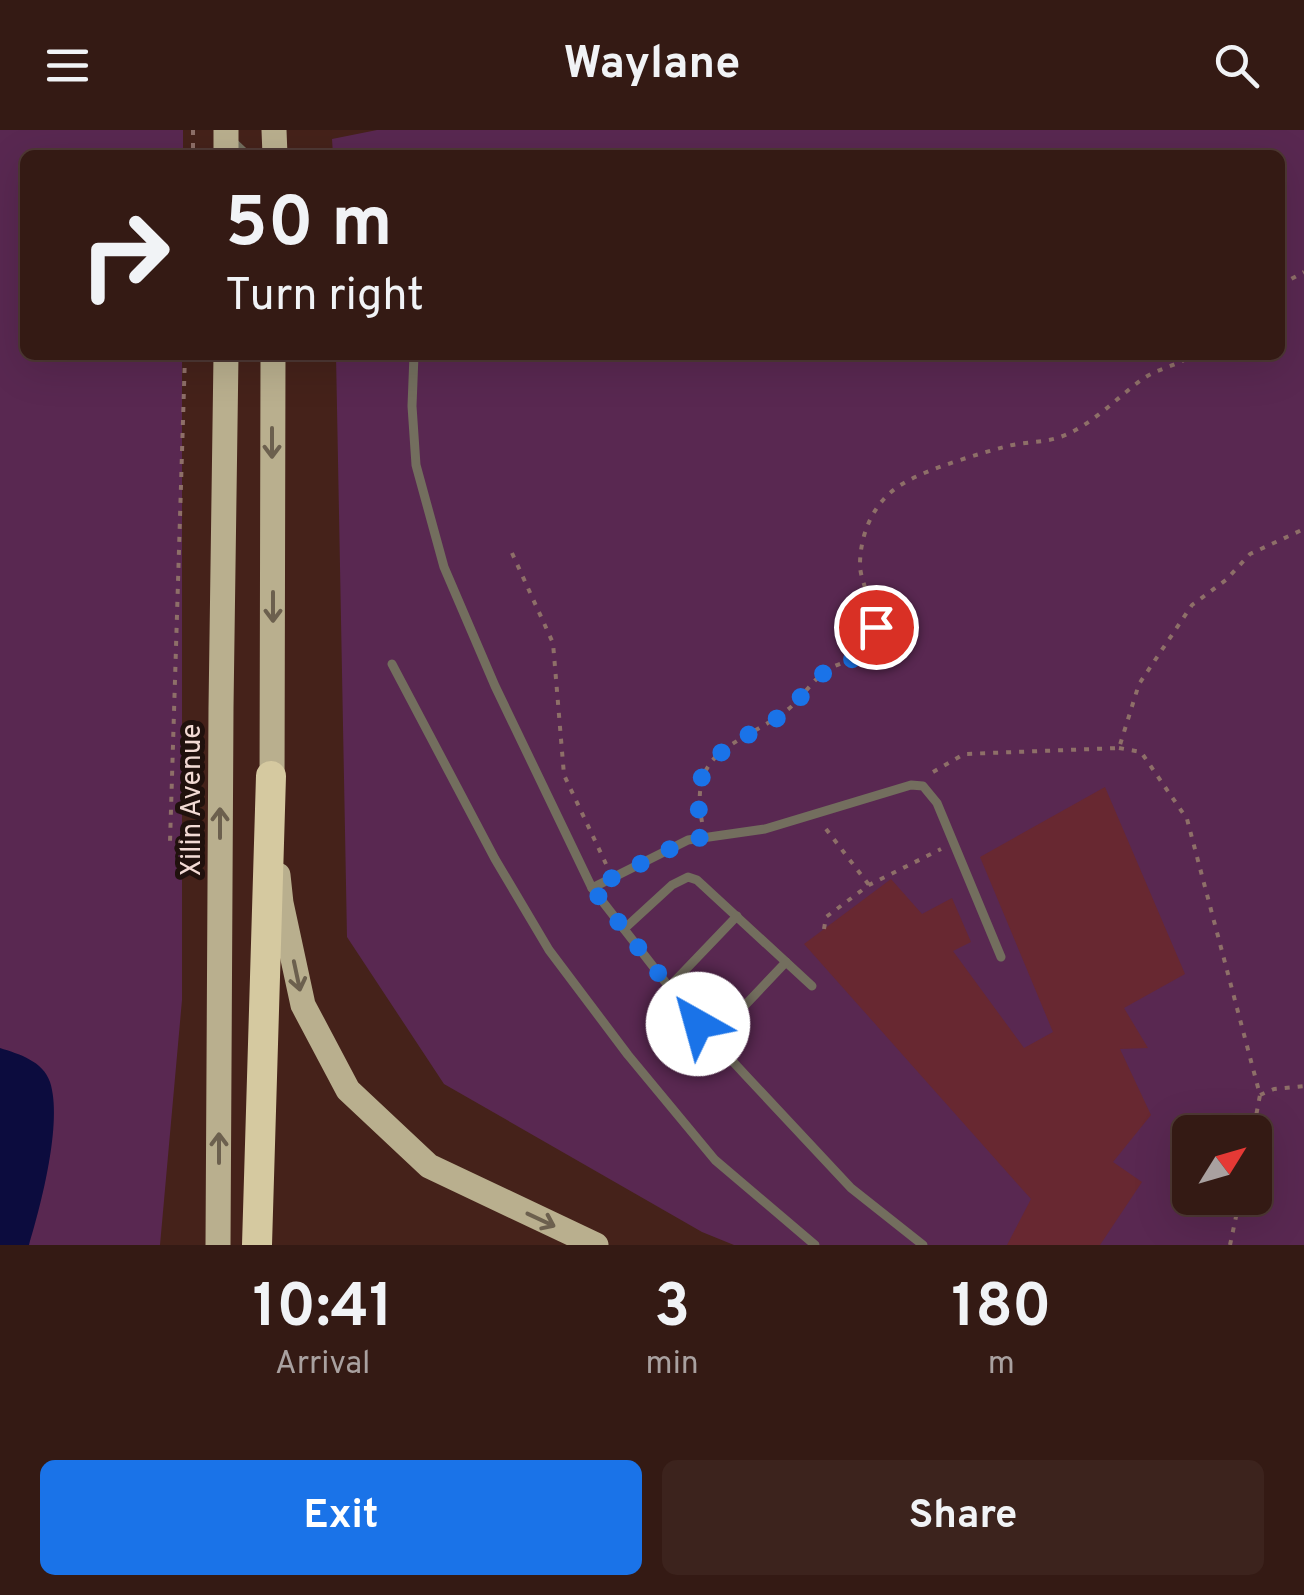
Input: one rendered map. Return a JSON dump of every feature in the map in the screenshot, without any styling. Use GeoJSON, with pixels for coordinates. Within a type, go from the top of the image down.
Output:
{"type":"FeatureCollection","features":[{"type":"Feature","properties":{"kind":"highway"},"geometry":{"type":"LineString","coordinates":[[257,1245],[271,776]]}},
{"type":"Feature","properties":{"kind":"main road","name":"Xilin Avenue"},"geometry":{"type":"LineString","coordinates":[[218,1245],[226,360]]}},
{"type":"Feature","properties":{"kind":"main road"},"geometry":{"type":"LineString","coordinates":[[272,360],[271,776],[280,903],[303,1004],[348,1090],[429,1166],[596,1245]]}},
{"type":"Feature","properties":{"kind":"lane"},"geometry":{"type":"LineString","coordinates":[[414,360],[416,465],[444,567],[495,686],[592,888],[713,1040],[851,1188],[923,1245]]}},
{"type":"Feature","properties":{"kind":"lane"},"geometry":{"type":"LineString","coordinates":[[392,664],[495,859],[549,950],[648,1081],[715,1160],[815,1245]]}},
{"type":"Feature","properties":{"kind":"lane"},"geometry":{"type":"LineString","coordinates":[[592,888],[688,840],[765,829],[911,785],[923,786],[932,793],[1001,956]]}},
{"type":"Feature","properties":{"kind":"lane"},"geometry":{"type":"LineString","coordinates":[[624,929],[672,885],[688,877],[698,880],[812,986]]}},
{"type":"Feature","properties":{"kind":"lane"},"geometry":{"type":"LineString","coordinates":[[669,987],[737,916]]}},
{"type":"Feature","properties":{"kind":"lane"},"geometry":{"type":"LineString","coordinates":[[713,1040],[786,962]]}},
{"type":"Feature","properties":{"kind":"path"},"geometry":{"type":"LineString","coordinates":[[186,360],[170,842],[220,840]]}},
{"type":"Feature","properties":{"kind":"path"},"geometry":{"type":"LineString","coordinates":[[704,837],[698,798],[702,772],[714,757],[787,711],[826,670],[868,652],[875,643],[876,627],[859,567],[866,529],[880,501],[905,482],[1006,446],[1060,438],[1105,410],[1148,376],[1186,360]]}},
{"type":"Feature","properties":{"kind":"path"},"geometry":{"type":"LineString","coordinates":[[1120,748],[1139,684],[1192,605],[1226,580],[1250,554],[1304,530]]}},
{"type":"Feature","properties":{"kind":"path"},"geometry":{"type":"LineString","coordinates":[[512,553],[553,643],[564,775],[612,878]]}},
{"type":"Feature","properties":{"kind":"path"},"geometry":{"type":"LineString","coordinates":[[911,785],[964,754],[1120,748],[1141,752],[1187,819],[1260,1095],[1256,1115]]}},
{"type":"Feature","properties":{"kind":"path"},"geometry":{"type":"LineString","coordinates":[[814,813],[869,885]]}},
{"type":"Feature","properties":{"kind":"path"},"geometry":{"type":"LineString","coordinates":[[824,929],[826,917],[869,885],[954,843]]}},
{"type":"Feature","properties":{"kind":"path"},"geometry":{"type":"LineString","coordinates":[[1260,1095],[1274,1089],[1304,1086]]}},
{"type":"Feature","properties":{"kind":"path"},"geometry":{"type":"LineString","coordinates":[[1230,1245],[1236,1215]]}},
{"type":"Feature","properties":{"kind":"shaded area"},"geometry":{"type":"Polygon","coordinates":[[[0,130],[183,130],[183,150],[20,150],[20,360],[182,360],[182,1000],[160,1245],[0,1245],[0,130]]]}},
{"type":"Feature","properties":{"kind":"shaded area"},"geometry":{"type":"Polygon","coordinates":[[[377,130],[1304,130],[1304,1245],[734,1245],[702,1232],[444,1084],[347,937],[336,360],[1285,360],[1285,150],[333,150],[332,139],[377,130]]]}},
{"type":"Feature","properties":{"kind":"shaded area"},"geometry":{"type":"Polygon","coordinates":[[[0,1048],[29,1059],[42,1069],[50,1082],[53,1099],[49,1164],[29,1245],[0,1245],[0,1048]]]}},
{"type":"Feature","properties":{"kind":"building"},"geometry":{"type":"Polygon","coordinates":[[[1105,787],[1185,974],[1124,1008],[1148,1048],[1120,1049],[1151,1115],[1113,1162],[1142,1182],[1100,1245],[1007,1245],[1031,1199],[804,944],[891,879],[922,914],[952,898],[971,942],[953,951],[1024,1048],[1053,1032],[980,857],[1105,787]]]}},
{"type":"Feature","properties":{"kind":"route"},"geometry":{"type":"LineString","coordinates":[[698,1024],[592,888],[688,840],[704,837],[698,798],[702,772],[714,757],[787,711],[826,670],[868,652],[875,643],[876,627]]}}]}
